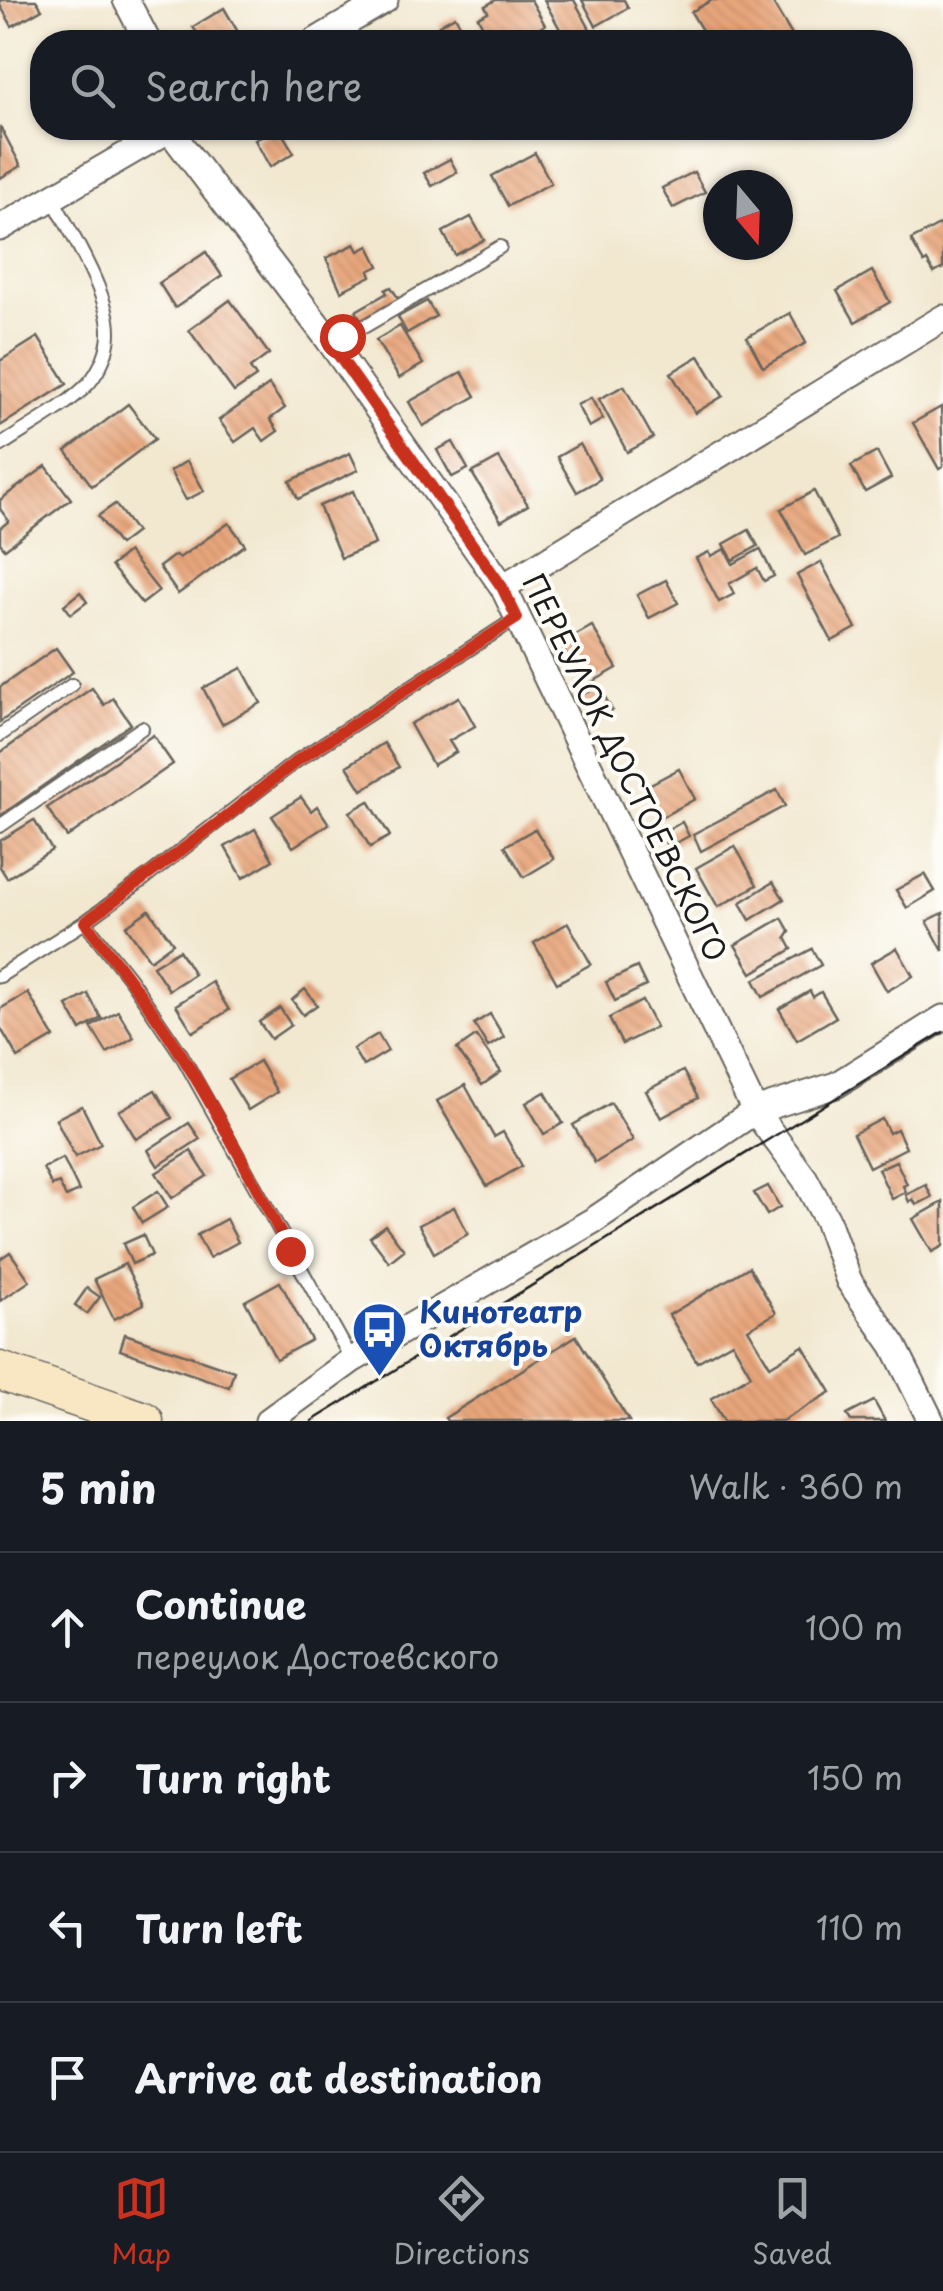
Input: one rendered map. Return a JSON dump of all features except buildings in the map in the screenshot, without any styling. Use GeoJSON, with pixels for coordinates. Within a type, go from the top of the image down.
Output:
{"type":"FeatureCollection","features":[{"type":"Feature","properties":{"kind":"main road"},"geometry":{"type":"LineString","coordinates":[[0,1371],[144,1421]]}},
{"type":"Feature","properties":{"kind":"street"},"geometry":{"type":"LineString","coordinates":[[126,0],[142,30]]}},
{"type":"Feature","properties":{"kind":"street"},"geometry":{"type":"LineString","coordinates":[[334,30],[385,0]]}},
{"type":"Feature","properties":{"kind":"street"},"geometry":{"type":"LineString","coordinates":[[0,228],[149,140]]}},
{"type":"Feature","properties":{"kind":"street","name":"ПЕРЕУЛОК ДОСТОЕВСКОГО"},"geometry":{"type":"LineString","coordinates":[[178,140],[328,340],[502,587],[754,1111],[805,1179],[827,1220],[849,1281],[894,1346],[931,1421]]}},
{"type":"Feature","properties":{"kind":"street"},"geometry":{"type":"LineString","coordinates":[[502,587],[943,318]]}},
{"type":"Feature","properties":{"kind":"street"},"geometry":{"type":"LineString","coordinates":[[268,1421],[352,1360],[594,1220],[754,1111],[836,1085],[943,1018]]}},
{"type":"Feature","properties":{"kind":"lane"},"geometry":{"type":"LineString","coordinates":[[0,446],[90,382],[110,335],[104,304],[52,197]]}},
{"type":"Feature","properties":{"kind":"lane"},"geometry":{"type":"LineString","coordinates":[[328,340],[366,326],[500,248]]}},
{"type":"Feature","properties":{"kind":"lane"},"geometry":{"type":"LineString","coordinates":[[0,976],[85,922],[298,760],[517,618]]}},
{"type":"Feature","properties":{"kind":"lane"},"geometry":{"type":"LineString","coordinates":[[0,735],[72,685]]}},
{"type":"Feature","properties":{"kind":"lane"},"geometry":{"type":"LineString","coordinates":[[0,826],[142,728]]}},
{"type":"Feature","properties":{"kind":"lane"},"geometry":{"type":"LineString","coordinates":[[85,922],[181,1054],[352,1360]]}},
{"type":"Feature","properties":{"kind":"tram line"},"geometry":{"type":"LineString","coordinates":[[312,1421],[943,1032]]}},
{"type":"Feature","properties":{"kind":"place","name":"Кинотеатр Октябрь"},"geometry":{"type":"Point","coordinates":[380,1379]}},
{"type":"Feature","properties":{"kind":"route"},"geometry":{"type":"LineString","coordinates":[[290,1251],[181,1054],[85,922],[298,760],[517,618],[502,587],[328,340],[342,336]]}}]}
